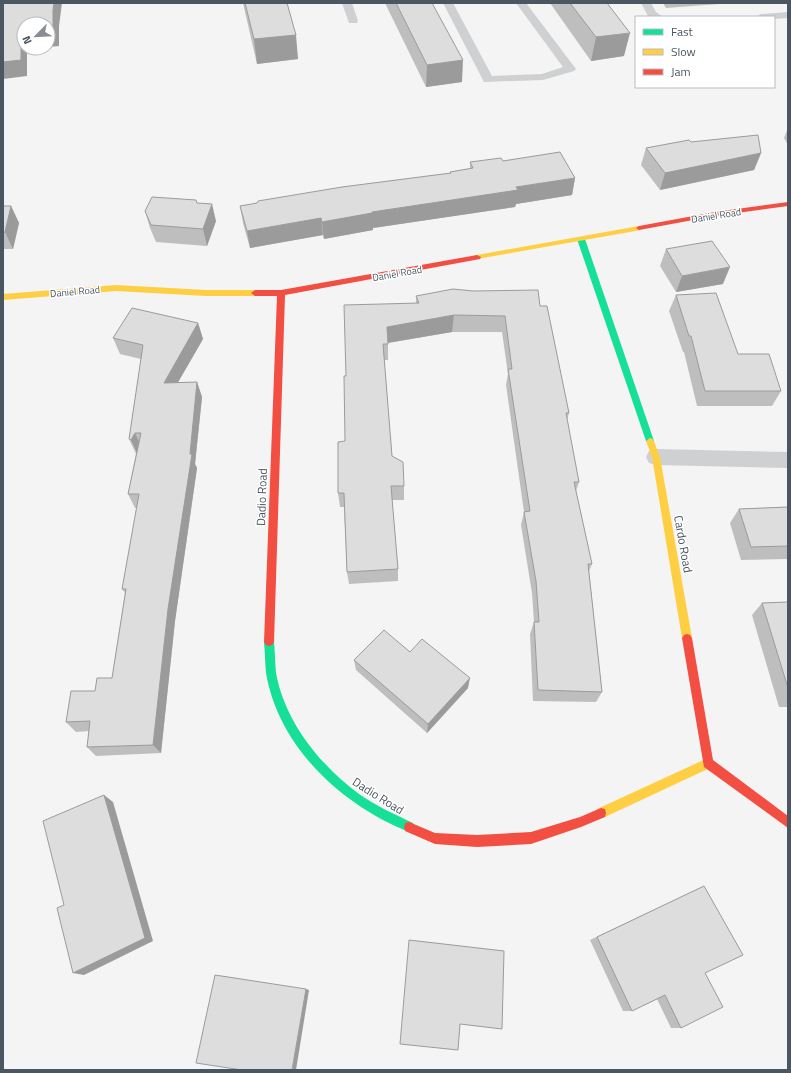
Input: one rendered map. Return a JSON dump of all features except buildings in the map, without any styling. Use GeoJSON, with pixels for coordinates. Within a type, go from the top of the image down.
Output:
{"type":"FeatureCollection","features":[{"type":"Feature","properties":{"kind":"street","name":"Daniel Road"},"geometry":{"type":"LineString","coordinates":[[3,297],[116,288],[206,293],[281,294],[715,214],[788,204]]}},
{"type":"Feature","properties":{"kind":"street","name":"Cardo Road"},"geometry":{"type":"LineString","coordinates":[[582,239],[656,457],[708,763]]}},
{"type":"Feature","properties":{"kind":"street","name":"Dadio Road"},"geometry":{"type":"LineString","coordinates":[[281,294],[269,655],[278,699],[298,740],[325,772],[354,798],[395,822],[435,838],[477,841],[531,838],[581,822],[708,763]]}},
{"type":"Feature","properties":{"kind":"street"},"geometry":{"type":"LineString","coordinates":[[656,457],[788,460]]}},
{"type":"Feature","properties":{"kind":"street"},"geometry":{"type":"LineString","coordinates":[[708,763],[788,823]]}},
{"type":"Feature","properties":{"kind":"lane"},"geometry":{"type":"LineString","coordinates":[[347,3],[353,21]]}},
{"type":"Feature","properties":{"kind":"lane"},"geometry":{"type":"LineString","coordinates":[[448,3],[488,80],[543,77],[570,69],[521,3]]}},
{"type":"Feature","properties":{"kind":"lane"},"geometry":{"type":"LineString","coordinates":[[646,3],[652,14],[656,16]]}},
{"type":"Feature","properties":{"kind":"lane"},"geometry":{"type":"LineString","coordinates":[[774,16],[788,15]]}},
{"type":"Feature","properties":{"kind":"traffic: fast"},"geometry":{"type":"LineString","coordinates":[[581,239],[650,441]]}},
{"type":"Feature","properties":{"kind":"traffic: fast"},"geometry":{"type":"LineString","coordinates":[[269,642],[271,673],[280,702],[293,730],[310,755],[332,778],[356,798],[382,814],[409,827]]}},
{"type":"Feature","properties":{"kind":"traffic: slow"},"geometry":{"type":"LineString","coordinates":[[477,257],[639,228]]}},
{"type":"Feature","properties":{"kind":"traffic: slow"},"geometry":{"type":"LineString","coordinates":[[3,297],[116,288],[206,293],[255,293]]}},
{"type":"Feature","properties":{"kind":"traffic: slow"},"geometry":{"type":"LineString","coordinates":[[650,441],[656,457],[687,638]]}},
{"type":"Feature","properties":{"kind":"traffic: slow"},"geometry":{"type":"LineString","coordinates":[[601,813],[708,763]]}},
{"type":"Feature","properties":{"kind":"traffic: jam"},"geometry":{"type":"LineString","coordinates":[[639,228],[715,214],[788,204]]}},
{"type":"Feature","properties":{"kind":"traffic: jam"},"geometry":{"type":"LineString","coordinates":[[255,293],[281,293],[477,257]]}},
{"type":"Feature","properties":{"kind":"traffic: jam"},"geometry":{"type":"LineString","coordinates":[[269,642],[281,293]]}},
{"type":"Feature","properties":{"kind":"traffic: jam"},"geometry":{"type":"LineString","coordinates":[[687,638],[708,763],[788,823]]}},
{"type":"Feature","properties":{"kind":"traffic: jam"},"geometry":{"type":"LineString","coordinates":[[409,827],[435,838],[477,841],[531,838],[581,822],[601,813]]}}]}
